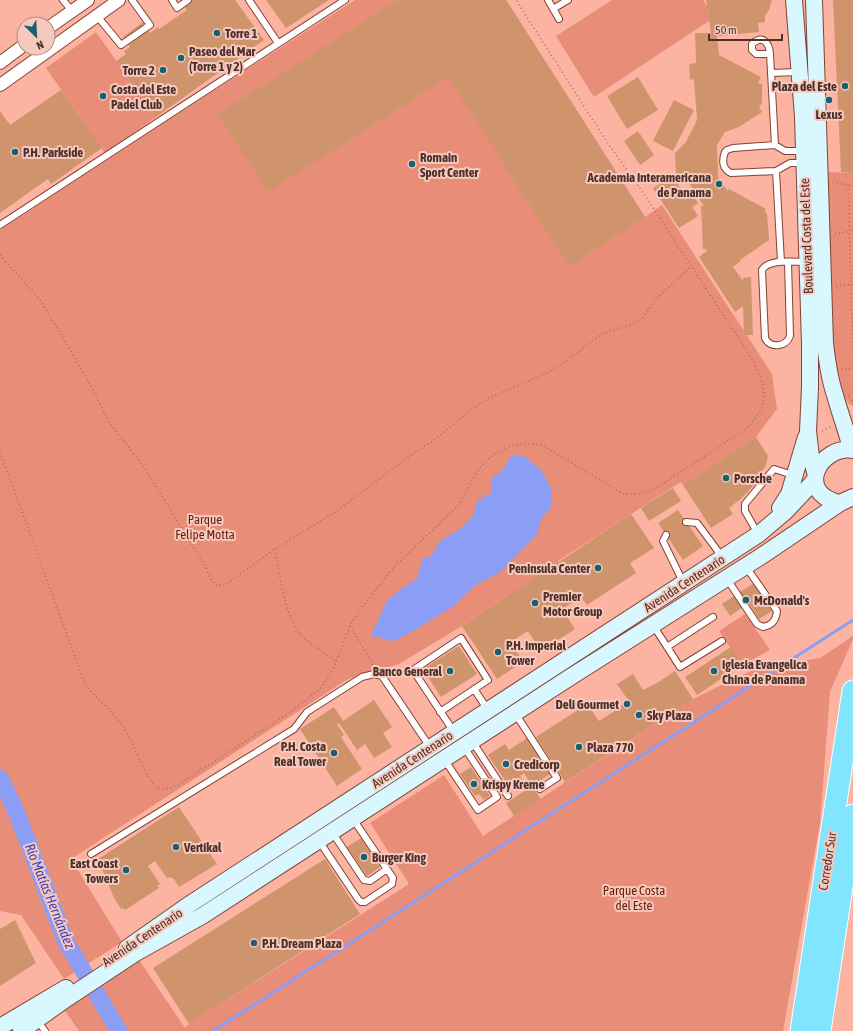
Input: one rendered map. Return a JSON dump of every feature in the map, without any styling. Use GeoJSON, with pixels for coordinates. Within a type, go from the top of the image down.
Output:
{"type":"FeatureCollection","features":[{"type":"Feature","properties":{"kind":"highway","name":"Corredor Sur"},"geometry":{"type":"LineString","coordinates":[[801,1031],[853,691]]}},
{"type":"Feature","properties":{"kind":"highway","name":"Corredor Sur"},"geometry":{"type":"LineString","coordinates":[[820,1031],[853,815]]}},
{"type":"Feature","properties":{"kind":"main road"},"geometry":{"type":"LineString","coordinates":[[795,2],[814,1]]}},
{"type":"Feature","properties":{"kind":"main road","name":"Boulevard Costa del Este"},"geometry":{"type":"LineString","coordinates":[[814,1],[813,188],[818,344],[810,387],[808,431],[816,487],[822,495],[830,501],[846,500]]}},
{"type":"Feature","properties":{"kind":"main road","name":"Boulevard Costa del Este"},"geometry":{"type":"LineString","coordinates":[[795,2],[804,157],[813,188],[807,262],[818,344],[829,374],[852,450]]}},
{"type":"Feature","properties":{"kind":"main road"},"geometry":{"type":"LineString","coordinates":[[834,394],[853,416]]}},
{"type":"Feature","properties":{"kind":"main road"},"geometry":{"type":"LineString","coordinates":[[762,532],[789,494],[808,431]]}},
{"type":"Feature","properties":{"kind":"main road","name":"Avenida Centenario"},"geometry":{"type":"LineString","coordinates":[[132,951],[187,906],[762,532],[785,512],[815,476],[819,465],[827,457],[839,451],[852,450]]}},
{"type":"Feature","properties":{"kind":"main road","name":"Avenida Centenario"},"geometry":{"type":"LineString","coordinates":[[0,1027],[64,995],[132,951],[202,916],[846,500]]}},
{"type":"Feature","properties":{"kind":"main road"},"geometry":{"type":"LineString","coordinates":[[703,570],[713,586]]}},
{"type":"Feature","properties":{"kind":"main road"},"geometry":{"type":"LineString","coordinates":[[639,612],[650,626]]}},
{"type":"Feature","properties":{"kind":"main road"},"geometry":{"type":"LineString","coordinates":[[430,747],[442,761]]}},
{"type":"Feature","properties":{"kind":"main road","name":"Avenida Centenario"},"geometry":{"type":"LineString","coordinates":[[21,1031],[41,1026],[64,995]]}},
{"type":"Feature","properties":{"kind":"street"},"geometry":{"type":"LineString","coordinates":[[56,22],[88,0]]}},
{"type":"Feature","properties":{"kind":"street"},"geometry":{"type":"LineString","coordinates":[[0,85],[119,0]]}},
{"type":"Feature","properties":{"kind":"street"},"geometry":{"type":"LineString","coordinates":[[2,58],[16,50]]}},
{"type":"Feature","properties":{"kind":"lane"},"geometry":{"type":"LineString","coordinates":[[63,0],[72,11]]}},
{"type":"Feature","properties":{"kind":"lane"},"geometry":{"type":"LineString","coordinates":[[97,16],[121,45],[150,25],[132,0]]}},
{"type":"Feature","properties":{"kind":"lane"},"geometry":{"type":"LineString","coordinates":[[172,0],[177,8],[188,0]]}},
{"type":"Feature","properties":{"kind":"lane"},"geometry":{"type":"LineString","coordinates":[[249,0],[278,43]]}},
{"type":"Feature","properties":{"kind":"lane"},"geometry":{"type":"LineString","coordinates":[[0,225],[345,0]]}},
{"type":"Feature","properties":{"kind":"lane"},"geometry":{"type":"LineString","coordinates":[[548,0],[559,19]]}},
{"type":"Feature","properties":{"kind":"lane"},"geometry":{"type":"LineString","coordinates":[[553,9],[568,0]]}},
{"type":"Feature","properties":{"kind":"lane"},"geometry":{"type":"LineString","coordinates":[[770,54],[775,144]]}},
{"type":"Feature","properties":{"kind":"lane"},"geometry":{"type":"LineString","coordinates":[[771,73],[800,72]]}},
{"type":"Feature","properties":{"kind":"lane"},"geometry":{"type":"LineString","coordinates":[[775,144],[785,151],[804,157],[776,171],[731,173],[727,171],[724,165],[723,157],[727,150],[775,144]]}},
{"type":"Feature","properties":{"kind":"lane"},"geometry":{"type":"LineString","coordinates":[[776,171],[781,262]]}},
{"type":"Feature","properties":{"kind":"lane"},"geometry":{"type":"LineString","coordinates":[[788,262],[790,336],[785,343],[773,345],[767,342],[765,338],[762,274],[764,267],[781,262],[788,262],[807,262]]}},
{"type":"Feature","properties":{"kind":"lane"},"geometry":{"type":"LineString","coordinates":[[762,532],[745,511],[745,504],[774,469],[795,476]]}},
{"type":"Feature","properties":{"kind":"lane"},"geometry":{"type":"LineString","coordinates":[[686,522],[696,523],[722,558]]}},
{"type":"Feature","properties":{"kind":"lane"},"geometry":{"type":"LineString","coordinates":[[666,535],[663,542],[683,583]]}},
{"type":"Feature","properties":{"kind":"lane"},"geometry":{"type":"LineString","coordinates":[[726,578],[757,624],[763,627],[770,626],[776,619],[777,612],[745,566]]}},
{"type":"Feature","properties":{"kind":"lane"},"geometry":{"type":"LineString","coordinates":[[667,647],[713,617]]}},
{"type":"Feature","properties":{"kind":"lane"},"geometry":{"type":"LineString","coordinates":[[650,626],[667,647],[680,667],[722,641]]}},
{"type":"Feature","properties":{"kind":"lane"},"geometry":{"type":"LineString","coordinates":[[440,712],[488,680],[461,638],[413,670],[440,712],[454,732]]}},
{"type":"Feature","properties":{"kind":"lane"},"geometry":{"type":"LineString","coordinates":[[91,854],[294,729],[307,712],[362,677],[374,674],[382,676],[430,747]]}},
{"type":"Feature","properties":{"kind":"lane"},"geometry":{"type":"LineString","coordinates":[[474,689],[488,710]]}},
{"type":"Feature","properties":{"kind":"lane"},"geometry":{"type":"LineString","coordinates":[[515,713],[557,778],[540,789]]}},
{"type":"Feature","properties":{"kind":"lane"},"geometry":{"type":"LineString","coordinates":[[442,761],[478,810],[497,797],[468,744]]}},
{"type":"Feature","properties":{"kind":"lane"},"geometry":{"type":"LineString","coordinates":[[468,744],[508,796]]}},
{"type":"Feature","properties":{"kind":"lane"},"geometry":{"type":"LineString","coordinates":[[325,837],[361,902],[365,902],[392,884],[393,878],[353,818]]}},
{"type":"Feature","properties":{"kind":"lane"},"geometry":{"type":"LineString","coordinates":[[325,837],[364,880],[370,881],[387,869]]}},
{"type":"Feature","properties":{"kind":"path"},"geometry":{"type":"LineString","coordinates":[[0,452],[85,684],[117,718],[127,732],[149,778],[157,787],[167,789],[178,785],[289,713],[319,690],[332,672],[350,626],[359,611],[395,566],[458,506],[478,470],[492,456],[509,447],[525,443],[542,445],[623,494],[640,494],[655,488],[747,428],[760,410],[765,396],[762,381],[754,362],[646,197],[605,139],[516,0]]}},
{"type":"Feature","properties":{"kind":"path"},"geometry":{"type":"LineString","coordinates":[[848,185],[853,356]]}},
{"type":"Feature","properties":{"kind":"path"},"geometry":{"type":"LineString","coordinates":[[834,234],[853,231]]}},
{"type":"Feature","properties":{"kind":"path"},"geometry":{"type":"LineString","coordinates":[[0,255],[41,301],[86,377],[108,422],[144,467],[205,566],[211,580],[215,584],[222,585],[228,583],[275,549],[337,511],[414,452],[432,442],[489,398],[547,373],[567,361],[604,333],[631,325],[643,318],[655,300],[691,267]]}},
{"type":"Feature","properties":{"kind":"path"},"geometry":{"type":"LineString","coordinates":[[836,286],[852,285]]}},
{"type":"Feature","properties":{"kind":"path"},"geometry":{"type":"LineString","coordinates":[[841,373],[840,369],[849,369],[853,360]]}},
{"type":"Feature","properties":{"kind":"path"},"geometry":{"type":"LineString","coordinates":[[853,391],[848,395],[853,402]]}},
{"type":"Feature","properties":{"kind":"path"},"geometry":{"type":"LineString","coordinates":[[275,549],[288,610],[294,626],[303,636],[337,662]]}},
{"type":"Feature","properties":{"kind":"path"},"geometry":{"type":"LineString","coordinates":[[350,626],[370,659],[374,668],[374,674]]}},
{"type":"Feature","properties":{"kind":"green space","name":"Parque Felipe Motta"},"geometry":{"type":"Polygon","coordinates":[[[355,0],[506,0],[645,217],[662,205],[772,374],[777,409],[756,437],[683,485],[681,482],[558,561],[559,562],[462,626],[399,664],[348,679],[71,859],[122,942],[64,979],[21,915],[0,911],[0,230],[355,0]]]}},
{"type":"Feature","properties":{"kind":"green space"},"geometry":{"type":"Polygon","coordinates":[[[612,0],[703,0],[707,6],[709,21],[594,97],[556,36],[612,0]]]}},
{"type":"Feature","properties":{"kind":"green space","name":"Costa del Este Padel Club"},"geometry":{"type":"Polygon","coordinates":[[[96,32],[156,117],[105,153],[46,68],[96,32]]]}},
{"type":"Feature","properties":{"kind":"green space"},"geometry":{"type":"Polygon","coordinates":[[[827,172],[853,173],[853,406],[849,404],[841,392],[834,361],[827,172]]]}},
{"type":"Feature","properties":{"kind":"green space"},"geometry":{"type":"Polygon","coordinates":[[[745,614],[770,650],[742,665],[719,631],[745,614]]]}},
{"type":"Feature","properties":{"kind":"green space","name":"Parque Costa del Este"},"geometry":{"type":"Polygon","coordinates":[[[853,636],[830,692],[820,823],[783,1031],[79,1031],[63,1008],[139,960],[185,1028],[189,1024],[409,884],[370,823],[444,775],[483,836],[693,699],[755,669],[820,658],[853,636]]]}},
{"type":"Feature","properties":{"kind":"water"},"geometry":{"type":"Polygon","coordinates":[[[511,456],[524,456],[541,470],[551,488],[552,506],[541,519],[537,534],[499,573],[476,585],[452,607],[413,631],[394,641],[371,636],[388,599],[417,578],[423,558],[431,556],[440,541],[460,529],[473,516],[477,501],[491,493],[492,478],[502,471],[511,456]]]}},
{"type":"Feature","properties":{"kind":"building","name":"Paseo del Mar (Torre 1 y 2)"},"geometry":{"type":"Polygon","coordinates":[[[180,0],[235,0],[264,40],[156,117],[116,61],[126,54],[124,51],[130,47],[123,37],[143,22],[150,33],[158,27],[159,29],[187,10],[180,0]]]}},
{"type":"Feature","properties":{"kind":"building"},"geometry":{"type":"Polygon","coordinates":[[[266,0],[329,0],[286,28],[266,0]]]}},
{"type":"Feature","properties":{"kind":"building"},"geometry":{"type":"Polygon","coordinates":[[[398,0],[506,0],[645,217],[569,266],[448,77],[268,192],[218,114],[398,0]]]}},
{"type":"Feature","properties":{"kind":"building"},"geometry":{"type":"Polygon","coordinates":[[[706,0],[772,0],[769,10],[765,16],[765,22],[758,23],[759,32],[717,36],[719,55],[761,77],[758,83],[762,84],[762,104],[759,106],[762,112],[739,127],[725,132],[717,145],[718,177],[728,191],[729,189],[766,209],[765,212],[767,214],[769,240],[740,260],[741,261],[733,267],[743,281],[743,278],[751,277],[753,335],[744,335],[743,306],[735,312],[699,257],[707,251],[706,249],[703,249],[701,206],[704,206],[689,183],[685,183],[676,174],[675,153],[686,142],[697,120],[694,79],[690,80],[689,64],[696,63],[695,33],[711,33],[706,0]]]}},
{"type":"Feature","properties":{"kind":"building","name":"Plaza del Este"},"geometry":{"type":"Polygon","coordinates":[[[833,0],[853,0],[853,173],[841,172],[833,0]]]}},
{"type":"Feature","properties":{"kind":"building"},"geometry":{"type":"Polygon","coordinates":[[[638,77],[658,110],[627,129],[607,96],[638,77]]]}},
{"type":"Feature","properties":{"kind":"building"},"geometry":{"type":"Polygon","coordinates":[[[61,90],[102,148],[51,184],[48,179],[0,213],[0,111],[10,125],[61,90]]]}},
{"type":"Feature","properties":{"kind":"building"},"geometry":{"type":"Polygon","coordinates":[[[674,100],[694,110],[673,151],[653,141],[674,100]]]}},
{"type":"Feature","properties":{"kind":"building"},"geometry":{"type":"Polygon","coordinates":[[[638,131],[654,155],[640,165],[624,141],[638,131]]]}},
{"type":"Feature","properties":{"kind":"building"},"geometry":{"type":"Polygon","coordinates":[[[673,176],[683,194],[689,190],[698,203],[692,207],[698,216],[679,228],[653,188],[673,176]]]}},
{"type":"Feature","properties":{"kind":"building","name":"Porsche"},"geometry":{"type":"Polygon","coordinates":[[[756,437],[768,456],[766,465],[753,486],[742,498],[729,508],[733,514],[711,528],[683,485],[756,437]]]}},
{"type":"Feature","properties":{"kind":"building"},"geometry":{"type":"Polygon","coordinates":[[[673,488],[681,501],[649,521],[641,508],[673,488]]]}},
{"type":"Feature","properties":{"kind":"building"},"geometry":{"type":"Polygon","coordinates":[[[678,510],[703,546],[683,560],[658,523],[678,510]]]}},
{"type":"Feature","properties":{"kind":"building"},"geometry":{"type":"Polygon","coordinates":[[[631,514],[654,548],[630,563],[636,573],[587,605],[581,597],[562,609],[575,629],[541,651],[528,631],[511,642],[523,662],[497,679],[462,626],[631,514]]]}},
{"type":"Feature","properties":{"kind":"building","name":"McDonald's"},"geometry":{"type":"Polygon","coordinates":[[[760,579],[768,592],[762,596],[772,611],[759,619],[749,603],[730,616],[722,604],[760,579]]]}},
{"type":"Feature","properties":{"kind":"building","name":"Banco General"},"geometry":{"type":"Polygon","coordinates":[[[459,646],[477,674],[441,697],[423,669],[459,646]]]}},
{"type":"Feature","properties":{"kind":"building","name":"Iglesia Evangelica China de Panama"},"geometry":{"type":"Polygon","coordinates":[[[731,647],[742,665],[697,695],[685,677],[731,647]]]}},
{"type":"Feature","properties":{"kind":"building"},"geometry":{"type":"Polygon","coordinates":[[[675,671],[693,699],[565,782],[536,737],[587,704],[599,721],[618,709],[628,700],[617,684],[633,674],[643,690],[675,671]]]}},
{"type":"Feature","properties":{"kind":"building"},"geometry":{"type":"Polygon","coordinates":[[[374,700],[392,727],[383,733],[392,747],[374,758],[365,744],[357,750],[339,723],[337,724],[344,735],[341,737],[362,769],[337,786],[300,729],[334,707],[343,721],[374,700]]]}},
{"type":"Feature","properties":{"kind":"building"},"geometry":{"type":"Polygon","coordinates":[[[527,738],[550,774],[532,786],[524,773],[520,776],[523,781],[514,787],[512,783],[508,785],[488,755],[505,744],[509,750],[527,738]]]}},
{"type":"Feature","properties":{"kind":"building","name":"Krispy Kreme"},"geometry":{"type":"Polygon","coordinates":[[[471,767],[490,796],[484,800],[479,794],[475,796],[460,774],[471,767]]]}},
{"type":"Feature","properties":{"kind":"building"},"geometry":{"type":"Polygon","coordinates":[[[532,786],[541,799],[514,816],[506,803],[532,786]]]}},
{"type":"Feature","properties":{"kind":"building"},"geometry":{"type":"Polygon","coordinates":[[[179,807],[217,864],[179,887],[174,879],[170,877],[167,878],[155,861],[148,866],[160,884],[157,886],[159,888],[125,910],[123,908],[121,909],[114,898],[98,859],[179,807]]]}},
{"type":"Feature","properties":{"kind":"building","name":"Burger King"},"geometry":{"type":"Polygon","coordinates":[[[361,838],[380,867],[367,876],[347,847],[361,838]]]}},
{"type":"Feature","properties":{"kind":"building","name":"P.H. Dream Plaza"},"geometry":{"type":"Polygon","coordinates":[[[325,859],[360,914],[189,1024],[153,968],[325,859]]]}},
{"type":"Feature","properties":{"kind":"building"},"geometry":{"type":"Polygon","coordinates":[[[15,920],[36,963],[0,986],[0,929],[15,920]]]}},
{"type":"Feature","properties":{"kind":"waterway"},"geometry":{"type":"LineString","coordinates":[[213,1031],[853,620]]}},
{"type":"Feature","properties":{"kind":"waterway","name":"Río Matías Hernández"},"geometry":{"type":"LineString","coordinates":[[0,778],[16,811],[66,942],[119,1031]]}},
{"type":"Feature","properties":{"kind":"place","name":"Torre 1"},"geometry":{"type":"Point","coordinates":[217,33]}},
{"type":"Feature","properties":{"kind":"place","name":"Paseo del Mar (Torre 1 y 2)"},"geometry":{"type":"Point","coordinates":[181,58]}},
{"type":"Feature","properties":{"kind":"place","name":"Torre 2"},"geometry":{"type":"Point","coordinates":[163,70]}},
{"type":"Feature","properties":{"kind":"place","name":"Plaza del Este"},"geometry":{"type":"Point","coordinates":[845,86]}},
{"type":"Feature","properties":{"kind":"place","name":"Costa del Este Padel Club"},"geometry":{"type":"Point","coordinates":[103,96]}},
{"type":"Feature","properties":{"kind":"place","name":"Lexus"},"geometry":{"type":"Point","coordinates":[829,100]}},
{"type":"Feature","properties":{"kind":"place","name":"P.H. Parkside"},"geometry":{"type":"Point","coordinates":[15,152]}},
{"type":"Feature","properties":{"kind":"place","name":"Romain Sport Center"},"geometry":{"type":"Point","coordinates":[412,164]}},
{"type":"Feature","properties":{"kind":"place","name":"Academia Interamericana de Panama"},"geometry":{"type":"Point","coordinates":[719,184]}},
{"type":"Feature","properties":{"kind":"place","name":"Porsche"},"geometry":{"type":"Point","coordinates":[726,478]}},
{"type":"Feature","properties":{"kind":"place","name":"Peninsula Center"},"geometry":{"type":"Point","coordinates":[598,568]}},
{"type":"Feature","properties":{"kind":"place","name":"McDonald's"},"geometry":{"type":"Point","coordinates":[746,600]}},
{"type":"Feature","properties":{"kind":"place","name":"Premier Motor Group"},"geometry":{"type":"Point","coordinates":[535,603]}},
{"type":"Feature","properties":{"kind":"place","name":"P.H. Imperial Tower"},"geometry":{"type":"Point","coordinates":[498,652]}},
{"type":"Feature","properties":{"kind":"place","name":"Banco General"},"geometry":{"type":"Point","coordinates":[450,671]}},
{"type":"Feature","properties":{"kind":"place","name":"Iglesia Evangelica China de Panama"},"geometry":{"type":"Point","coordinates":[714,671]}},
{"type":"Feature","properties":{"kind":"place","name":"Deli Gourmet"},"geometry":{"type":"Point","coordinates":[627,704]}},
{"type":"Feature","properties":{"kind":"place","name":"Sky Plaza"},"geometry":{"type":"Point","coordinates":[639,715]}},
{"type":"Feature","properties":{"kind":"place","name":"Plaza 770"},"geometry":{"type":"Point","coordinates":[579,747]}},
{"type":"Feature","properties":{"kind":"place","name":"P.H. Costa Real Tower"},"geometry":{"type":"Point","coordinates":[334,753]}},
{"type":"Feature","properties":{"kind":"place","name":"Credicorp"},"geometry":{"type":"Point","coordinates":[506,764]}},
{"type":"Feature","properties":{"kind":"place","name":"Krispy Kreme"},"geometry":{"type":"Point","coordinates":[474,784]}},
{"type":"Feature","properties":{"kind":"place","name":"Vertikal"},"geometry":{"type":"Point","coordinates":[176,847]}},
{"type":"Feature","properties":{"kind":"place","name":"Burger King"},"geometry":{"type":"Point","coordinates":[364,857]}},
{"type":"Feature","properties":{"kind":"place","name":"East Coast Towers"},"geometry":{"type":"Point","coordinates":[126,870]}},
{"type":"Feature","properties":{"kind":"place","name":"P.H. Dream Plaza"},"geometry":{"type":"Point","coordinates":[254,943]}}]}
